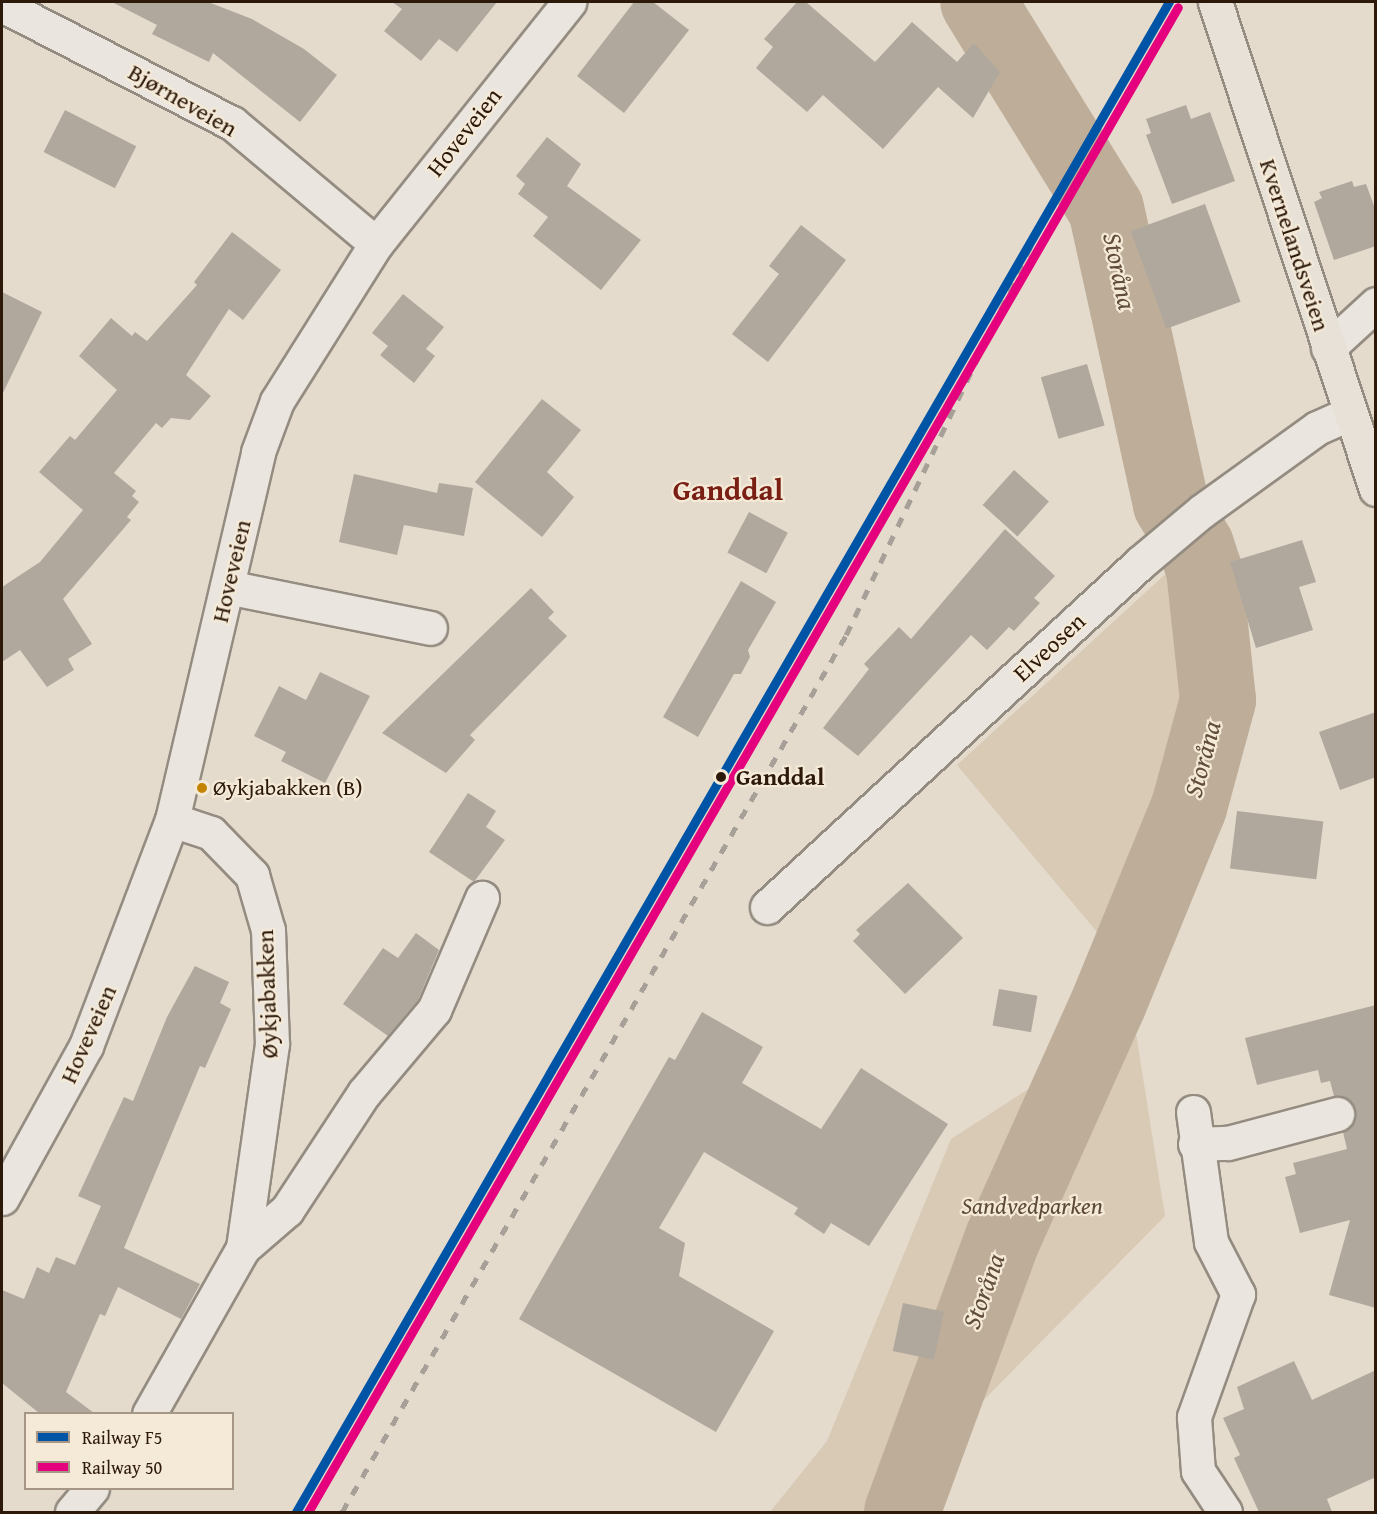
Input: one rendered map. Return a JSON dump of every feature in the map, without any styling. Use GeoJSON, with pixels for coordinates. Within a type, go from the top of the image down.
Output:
{"type":"FeatureCollection","features":[{"type":"Feature","properties":{"kind":"main road","name":"Kvernelandsveien"},"geometry":{"type":"LineString","coordinates":[[1215,2],[1376,489]]}},
{"type":"Feature","properties":{"kind":"street","name":"Hoveveien"},"geometry":{"type":"LineString","coordinates":[[2,1198],[86,1046],[172,820],[258,452],[277,401],[376,244],[569,2]]}},
{"type":"Feature","properties":{"kind":"street","name":"Bjørneveien"},"geometry":{"type":"LineString","coordinates":[[2,5],[232,123],[376,244]]}},
{"type":"Feature","properties":{"kind":"street"},"geometry":{"type":"LineString","coordinates":[[1328,348],[1376,304]]}},
{"type":"Feature","properties":{"kind":"street","name":"Elveosen"},"geometry":{"type":"LineString","coordinates":[[767,907],[1202,511],[1317,428],[1350,413]]}},
{"type":"Feature","properties":{"kind":"street"},"geometry":{"type":"LineString","coordinates":[[227,587],[430,628]]}},
{"type":"Feature","properties":{"kind":"street","name":"Øykjabakken"},"geometry":{"type":"LineString","coordinates":[[172,820],[211,833],[252,875],[268,930],[272,1044],[243,1248]]}},
{"type":"Feature","properties":{"kind":"street","name":"Øykjabakken"},"geometry":{"type":"LineString","coordinates":[[150,1412],[243,1248],[287,1210],[364,1093],[434,1010],[482,898]]}},
{"type":"Feature","properties":{"kind":"street"},"geometry":{"type":"LineString","coordinates":[[1193,1112],[1195,1144],[1211,1242],[1238,1294],[1194,1418],[1198,1471],[1225,1512]]}},
{"type":"Feature","properties":{"kind":"street"},"geometry":{"type":"LineString","coordinates":[[1195,1144],[1228,1143],[1337,1114]]}},
{"type":"Feature","properties":{"kind":"street"},"geometry":{"type":"LineString","coordinates":[[72,1512],[91,1490]]}},
{"type":"Feature","properties":{"kind":"green space"},"geometry":{"type":"Polygon","coordinates":[[[1196,546],[1210,627],[1203,693],[1180,794],[1097,932],[957,765],[1196,546]]]}},
{"type":"Feature","properties":{"kind":"green space","name":"Sandvedparken"},"geometry":{"type":"Polygon","coordinates":[[[1134,1021],[1165,1216],[903,1482],[904,1512],[770,1512],[827,1441],[951,1139],[1134,1021]]]}},
{"type":"Feature","properties":{"kind":"building"},"geometry":{"type":"Polygon","coordinates":[[[112,2],[208,2],[252,19],[304,49],[337,75],[300,122],[213,53],[209,62],[152,34],[157,25],[112,2]]]}},
{"type":"Feature","properties":{"kind":"building"},"geometry":{"type":"Polygon","coordinates":[[[392,2],[497,2],[457,52],[439,39],[421,61],[384,31],[402,9],[392,2]]]}},
{"type":"Feature","properties":{"kind":"building"},"geometry":{"type":"Polygon","coordinates":[[[634,2],[653,2],[689,30],[624,113],[577,76],[634,2]]]}},
{"type":"Feature","properties":{"kind":"building"},"geometry":{"type":"Polygon","coordinates":[[[797,2],[806,2],[875,62],[912,22],[957,62],[974,43],[1000,72],[973,118],[938,87],[883,149],[823,95],[807,112],[756,68],[773,47],[764,39],[797,2]]]}},
{"type":"Feature","properties":{"kind":"building"},"geometry":{"type":"Polygon","coordinates":[[[1186,105],[1191,119],[1210,112],[1235,181],[1172,204],[1146,135],[1151,133],[1146,119],[1186,105]]]}},
{"type":"Feature","properties":{"kind":"building"},"geometry":{"type":"Polygon","coordinates":[[[65,110],[136,146],[115,188],[44,152],[65,110]]]}},
{"type":"Feature","properties":{"kind":"building"},"geometry":{"type":"Polygon","coordinates":[[[547,137],[581,164],[567,186],[641,240],[601,290],[533,236],[548,217],[518,194],[525,184],[516,176],[547,137]]]}},
{"type":"Feature","properties":{"kind":"building"},"geometry":{"type":"Polygon","coordinates":[[[1352,181],[1354,187],[1366,184],[1376,211],[1376,246],[1334,260],[1314,202],[1322,198],[1319,192],[1352,181]]]}},
{"type":"Feature","properties":{"kind":"building"},"geometry":{"type":"Polygon","coordinates":[[[1205,204],[1241,302],[1166,329],[1131,231],[1205,204]]]}},
{"type":"Feature","properties":{"kind":"building"},"geometry":{"type":"Polygon","coordinates":[[[801,225],[846,260],[768,362],[732,334],[779,274],[769,266],[801,225]]]}},
{"type":"Feature","properties":{"kind":"building"},"geometry":{"type":"Polygon","coordinates":[[[232,232],[281,270],[243,320],[229,309],[186,375],[211,396],[190,420],[171,418],[162,428],[156,423],[114,473],[136,491],[132,496],[139,502],[127,517],[131,520],[63,599],[92,644],[68,659],[74,670],[47,687],[20,650],[2,662],[2,587],[40,562],[83,510],[39,472],[70,436],[75,440],[117,390],[79,356],[111,318],[132,336],[135,332],[147,341],[197,285],[194,282],[232,232]]]}},
{"type":"Feature","properties":{"kind":"building"},"geometry":{"type":"Polygon","coordinates":[[[2,292],[42,312],[2,395],[2,292]]]}},
{"type":"Feature","properties":{"kind":"building"},"geometry":{"type":"Polygon","coordinates":[[[403,294],[444,327],[426,349],[435,356],[414,383],[380,355],[388,346],[372,333],[403,294]]]}},
{"type":"Feature","properties":{"kind":"building"},"geometry":{"type":"Polygon","coordinates":[[[1087,364],[1105,426],[1059,439],[1041,377],[1087,364]]]}},
{"type":"Feature","properties":{"kind":"building"},"geometry":{"type":"Polygon","coordinates":[[[542,399],[581,430],[547,472],[574,497],[542,537],[475,482],[542,399]]]}},
{"type":"Feature","properties":{"kind":"building"},"geometry":{"type":"Polygon","coordinates":[[[1014,470],[1049,501],[1017,536],[983,505],[1014,470]]]}},
{"type":"Feature","properties":{"kind":"building"},"geometry":{"type":"Polygon","coordinates":[[[354,474],[437,493],[439,483],[473,488],[464,536],[404,525],[397,555],[339,542],[354,474]]]}},
{"type":"Feature","properties":{"kind":"building"},"geometry":{"type":"Polygon","coordinates":[[[749,512],[788,533],[766,573],[727,553],[749,512]]]}},
{"type":"Feature","properties":{"kind":"building"},"geometry":{"type":"Polygon","coordinates":[[[1005,529],[1055,576],[1034,598],[1040,603],[1014,631],[1009,627],[987,650],[971,635],[858,756],[823,728],[869,669],[864,664],[899,627],[911,639],[1005,529]]]}},
{"type":"Feature","properties":{"kind":"building"},"geometry":{"type":"Polygon","coordinates":[[[1302,540],[1316,582],[1299,587],[1313,630],[1256,648],[1230,562],[1302,540]]]}},
{"type":"Feature","properties":{"kind":"building"},"geometry":{"type":"Polygon","coordinates":[[[741,581],[776,602],[748,650],[750,657],[741,674],[734,674],[698,737],[663,717],[741,581]]]}},
{"type":"Feature","properties":{"kind":"building"},"geometry":{"type":"Polygon","coordinates":[[[531,588],[554,612],[548,618],[567,636],[470,735],[475,740],[446,773],[382,733],[531,588]]]}},
{"type":"Feature","properties":{"kind":"building"},"geometry":{"type":"Polygon","coordinates":[[[320,672],[370,696],[325,783],[281,761],[286,752],[254,736],[279,686],[306,700],[320,672]]]}},
{"type":"Feature","properties":{"kind":"building"},"geometry":{"type":"Polygon","coordinates":[[[1376,712],[1376,777],[1340,790],[1319,732],[1376,712]]]}},
{"type":"Feature","properties":{"kind":"building"},"geometry":{"type":"Polygon","coordinates":[[[468,793],[496,811],[486,827],[505,840],[474,882],[429,852],[468,793]]]}},
{"type":"Feature","properties":{"kind":"building"},"geometry":{"type":"Polygon","coordinates":[[[1237,811],[1323,822],[1316,879],[1230,869],[1237,811]]]}},
{"type":"Feature","properties":{"kind":"building"},"geometry":{"type":"Polygon","coordinates":[[[908,883],[963,938],[905,994],[853,941],[860,934],[856,930],[908,883]]]}},
{"type":"Feature","properties":{"kind":"building"},"geometry":{"type":"Polygon","coordinates":[[[416,933],[439,950],[418,1000],[388,1036],[343,1004],[383,948],[398,958],[416,933]]]}},
{"type":"Feature","properties":{"kind":"building"},"geometry":{"type":"Polygon","coordinates":[[[195,966],[229,982],[220,1003],[231,1009],[205,1068],[200,1066],[124,1248],[200,1284],[181,1319],[118,1287],[105,1316],[100,1314],[66,1392],[93,1412],[38,1412],[2,1383],[2,1290],[24,1299],[37,1267],[49,1273],[56,1257],[75,1265],[101,1206],[78,1196],[124,1097],[133,1101],[167,1017],[195,966]]]}},
{"type":"Feature","properties":{"kind":"building"},"geometry":{"type":"Polygon","coordinates":[[[999,989],[1037,996],[1031,1032],[993,1025],[999,989]]]}},
{"type":"Feature","properties":{"kind":"building"},"geometry":{"type":"Polygon","coordinates":[[[1376,1005],[1376,1308],[1329,1295],[1350,1220],[1300,1233],[1285,1177],[1296,1174],[1293,1163],[1347,1149],[1343,1132],[1355,1119],[1355,1109],[1350,1100],[1334,1096],[1330,1081],[1321,1083],[1318,1070],[1257,1085],[1245,1038],[1376,1005]]]}},
{"type":"Feature","properties":{"kind":"building"},"geometry":{"type":"Polygon","coordinates":[[[702,1012],[763,1047],[742,1083],[821,1129],[861,1068],[948,1124],[869,1246],[831,1223],[824,1234],[794,1214],[798,1208],[704,1152],[659,1228],[685,1243],[679,1276],[774,1331],[716,1432],[519,1319],[669,1057],[675,1060],[702,1012]]]}},
{"type":"Feature","properties":{"kind":"building"},"geometry":{"type":"Polygon","coordinates":[[[903,1303],[944,1312],[934,1360],[893,1351],[903,1303]]]}},
{"type":"Feature","properties":{"kind":"building"},"geometry":{"type":"Polygon","coordinates":[[[1294,1361],[1312,1400],[1376,1370],[1376,1477],[1327,1499],[1332,1512],[1259,1512],[1234,1458],[1240,1455],[1223,1418],[1244,1409],[1237,1387],[1294,1361]]]}},
{"type":"Feature","properties":{"kind":"waterway","name":"Storåna"},"geometry":{"type":"LineString","coordinates":[[902,1512],[1003,1238],[1109,1002],[1189,807],[1218,700],[1204,570],[1196,546],[1171,504],[1106,209],[978,2]]}},
{"type":"Feature","properties":{"kind":"railway"},"geometry":{"type":"LineString","coordinates":[[342,1512],[846,635],[1047,212]]}},
{"type":"Feature","properties":{"kind":"rail line","name":"F5"},"geometry":{"type":"LineString","coordinates":[[296,1512],[1169,2]]}},
{"type":"Feature","properties":{"kind":"rail line","name":"50"},"geometry":{"type":"LineString","coordinates":[[308,1512],[1178,7]]}},
{"type":"Feature","properties":{"kind":"place","name":"Ganddal"},"geometry":{"type":"Point","coordinates":[721,777]}},
{"type":"Feature","properties":{"kind":"place","name":"Øykjabakken (B)"},"geometry":{"type":"Point","coordinates":[202,788]}},
{"type":"Feature","properties":{"kind":"district","name":"Ganddal"},"geometry":{"type":"Point","coordinates":[728,489]}}]}
